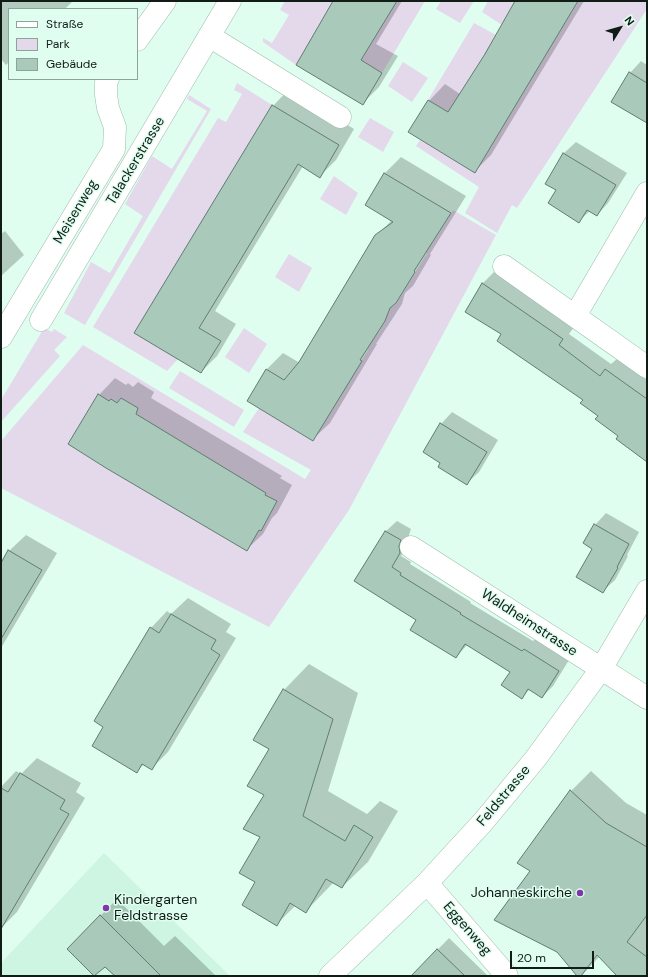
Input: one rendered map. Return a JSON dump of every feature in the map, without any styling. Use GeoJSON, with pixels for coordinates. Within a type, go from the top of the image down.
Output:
{"type":"FeatureCollection","features":[{"type":"Feature","properties":{"kind":"street"},"geometry":{"type":"LineString","coordinates":[[138,39],[165,1]]}},
{"type":"Feature","properties":{"kind":"street","name":"Talackerstrasse"},"geometry":{"type":"LineString","coordinates":[[41,320],[230,1]]}},
{"type":"Feature","properties":{"kind":"street"},"geometry":{"type":"LineString","coordinates":[[209,36],[340,116]]}},
{"type":"Feature","properties":{"kind":"street","name":"Meisenweg"},"geometry":{"type":"LineString","coordinates":[[1,337],[114,149],[115,127],[108,108],[106,95],[107,80]]}},
{"type":"Feature","properties":{"kind":"street"},"geometry":{"type":"LineString","coordinates":[[575,316],[647,193]]}},
{"type":"Feature","properties":{"kind":"street"},"geometry":{"type":"LineString","coordinates":[[504,266],[647,367]]}},
{"type":"Feature","properties":{"kind":"street","name":"Waldheimstrasse"},"geometry":{"type":"LineString","coordinates":[[411,547],[647,698]]}},
{"type":"Feature","properties":{"kind":"street","name":"Feldstrasse"},"geometry":{"type":"LineString","coordinates":[[330,976],[427,882],[483,822],[536,758],[601,669],[647,590]]}},
{"type":"Feature","properties":{"kind":"street","name":"Eggenweg"},"geometry":{"type":"LineString","coordinates":[[427,882],[507,976]]}},
{"type":"Feature","properties":{"kind":"shaded area","name":"Kindergarten Feldstrasse"},"geometry":{"type":"Polygon","coordinates":[[[104,853],[230,976],[2,976],[1,963],[104,853]]]}},
{"type":"Feature","properties":{"kind":"green space"},"geometry":{"type":"Polygon","coordinates":[[[285,1],[335,1],[296,65],[263,42],[263,38],[272,43],[289,15],[280,10],[285,1]]]}},
{"type":"Feature","properties":{"kind":"green space"},"geometry":{"type":"Polygon","coordinates":[[[397,1],[425,1],[382,73],[361,60],[397,1]]]}},
{"type":"Feature","properties":{"kind":"green space"},"geometry":{"type":"Polygon","coordinates":[[[441,1],[474,1],[460,23],[436,9],[441,1]]]}},
{"type":"Feature","properties":{"kind":"green space"},"geometry":{"type":"Polygon","coordinates":[[[488,1],[517,1],[502,25],[482,12],[488,1]]]}},
{"type":"Feature","properties":{"kind":"green space"},"geometry":{"type":"Polygon","coordinates":[[[574,1],[647,1],[647,9],[517,208],[512,205],[497,233],[465,213],[479,187],[416,146],[420,140],[475,172],[530,82],[526,79],[540,64],[547,53],[544,50],[557,36],[577,4],[574,1]]]}},
{"type":"Feature","properties":{"kind":"green space"},"geometry":{"type":"Polygon","coordinates":[[[474,23],[496,35],[490,45],[496,49],[491,58],[484,54],[449,113],[428,100],[474,23]]]}},
{"type":"Feature","properties":{"kind":"green space"},"geometry":{"type":"Polygon","coordinates":[[[403,62],[428,78],[412,102],[388,86],[403,62]]]}},
{"type":"Feature","properties":{"kind":"green space"},"geometry":{"type":"Polygon","coordinates":[[[237,83],[272,105],[253,137],[178,359],[167,371],[93,327],[218,118],[226,122],[242,94],[234,90],[237,83]]]}},
{"type":"Feature","properties":{"kind":"green space"},"geometry":{"type":"Polygon","coordinates":[[[189,95],[211,109],[85,325],[64,313],[91,262],[110,273],[143,216],[125,204],[152,156],[172,169],[207,111],[187,99],[189,95]]]}},
{"type":"Feature","properties":{"kind":"green space"},"geometry":{"type":"Polygon","coordinates":[[[370,118],[394,132],[383,152],[358,137],[370,118]]]}},
{"type":"Feature","properties":{"kind":"green space"},"geometry":{"type":"Polygon","coordinates":[[[334,176],[358,193],[346,215],[320,199],[334,176]]]}},
{"type":"Feature","properties":{"kind":"green space"},"geometry":{"type":"Polygon","coordinates":[[[453,210],[496,235],[349,510],[269,627],[1,488],[1,441],[83,345],[305,479],[311,470],[243,432],[259,408],[313,441],[368,350],[365,347],[375,331],[379,332],[385,321],[382,319],[392,302],[396,304],[427,253],[416,247],[421,239],[431,245],[453,210]]]}},
{"type":"Feature","properties":{"kind":"green space"},"geometry":{"type":"Polygon","coordinates":[[[289,254],[312,268],[299,292],[275,277],[289,254]]]}},
{"type":"Feature","properties":{"kind":"green space"},"geometry":{"type":"Polygon","coordinates":[[[44,328],[52,332],[54,329],[67,337],[54,350],[60,356],[1,422],[1,400],[44,328]]]}},
{"type":"Feature","properties":{"kind":"green space"},"geometry":{"type":"Polygon","coordinates":[[[244,328],[267,344],[249,373],[225,357],[244,328]]]}},
{"type":"Feature","properties":{"kind":"green space"},"geometry":{"type":"Polygon","coordinates":[[[180,371],[244,410],[234,427],[169,388],[180,371]]]}},
{"type":"Feature","properties":{"kind":"building"},"geometry":{"type":"Polygon","coordinates":[[[333,1],[397,1],[361,60],[382,73],[363,105],[296,65],[333,1]]]}},
{"type":"Feature","properties":{"kind":"building"},"geometry":{"type":"Polygon","coordinates":[[[515,1],[578,1],[475,173],[408,132],[428,100],[448,112],[485,54],[515,1]]]}},
{"type":"Feature","properties":{"kind":"building"},"geometry":{"type":"Polygon","coordinates":[[[629,72],[647,83],[647,123],[611,102],[629,72]]]}},
{"type":"Feature","properties":{"kind":"building"},"geometry":{"type":"Polygon","coordinates":[[[272,105],[339,145],[320,178],[298,164],[199,328],[221,341],[201,373],[134,333],[272,105]]]}},
{"type":"Feature","properties":{"kind":"building"},"geometry":{"type":"Polygon","coordinates":[[[563,153],[616,185],[597,216],[587,210],[579,223],[548,203],[556,190],[545,184],[563,153]]]}},
{"type":"Feature","properties":{"kind":"building"},"geometry":{"type":"Polygon","coordinates":[[[384,173],[451,213],[414,271],[415,272],[396,303],[390,308],[385,321],[360,360],[362,361],[313,441],[247,401],[266,369],[284,380],[299,362],[375,235],[393,222],[365,205],[384,173]]]}},
{"type":"Feature","properties":{"kind":"building"},"geometry":{"type":"Polygon","coordinates":[[[482,283],[563,339],[559,345],[600,376],[605,369],[647,399],[647,462],[616,439],[618,436],[595,419],[598,416],[580,403],[583,400],[497,341],[501,334],[465,312],[482,283]]]}},
{"type":"Feature","properties":{"kind":"building"},"geometry":{"type":"Polygon","coordinates":[[[98,394],[109,401],[111,399],[117,403],[121,398],[138,408],[136,414],[277,501],[261,531],[259,530],[247,551],[68,444],[98,394]]]}},
{"type":"Feature","properties":{"kind":"building"},"geometry":{"type":"Polygon","coordinates":[[[440,423],[487,452],[467,485],[438,467],[440,463],[423,452],[440,423]]]}},
{"type":"Feature","properties":{"kind":"building"},"geometry":{"type":"Polygon","coordinates":[[[594,524],[629,544],[617,567],[618,568],[603,593],[576,577],[592,549],[583,543],[594,524]]]}},
{"type":"Feature","properties":{"kind":"building"},"geometry":{"type":"Polygon","coordinates":[[[385,531],[401,540],[399,546],[400,553],[392,567],[401,573],[400,575],[461,613],[460,614],[522,651],[524,649],[559,671],[542,698],[528,689],[522,699],[501,685],[510,672],[465,644],[456,658],[410,630],[416,620],[354,581],[385,531]]]}},
{"type":"Feature","properties":{"kind":"building"},"geometry":{"type":"Polygon","coordinates":[[[8,550],[42,570],[1,639],[1,563],[8,550]]]}},
{"type":"Feature","properties":{"kind":"building"},"geometry":{"type":"Polygon","coordinates":[[[171,614],[216,640],[211,649],[220,655],[152,770],[142,764],[137,773],[92,746],[103,727],[94,721],[150,627],[159,633],[171,614]]]}},
{"type":"Feature","properties":{"kind":"building"},"geometry":{"type":"Polygon","coordinates":[[[283,689],[333,719],[303,816],[345,841],[354,825],[373,837],[342,888],[326,879],[306,913],[290,903],[277,926],[242,905],[255,882],[239,873],[260,837],[243,829],[264,795],[247,786],[269,749],[253,740],[283,689]]]}},
{"type":"Feature","properties":{"kind":"building"},"geometry":{"type":"Polygon","coordinates":[[[20,773],[65,800],[60,809],[69,814],[1,929],[1,788],[8,792],[20,773]]]}},
{"type":"Feature","properties":{"kind":"building","name":"Johanneskirche"},"geometry":{"type":"Polygon","coordinates":[[[570,790],[606,823],[647,847],[647,915],[627,942],[647,957],[647,976],[617,976],[597,955],[581,976],[577,976],[557,952],[494,920],[530,871],[517,863],[570,790]]]}},
{"type":"Feature","properties":{"kind":"building"},"geometry":{"type":"Polygon","coordinates":[[[100,915],[161,976],[115,976],[105,967],[94,976],[67,949],[100,915]]]}},
{"type":"Feature","properties":{"kind":"building"},"geometry":{"type":"Polygon","coordinates":[[[437,949],[465,976],[411,976],[437,949]]]}},
{"type":"Feature","properties":{"kind":"place","name":"Johanneskirche"},"geometry":{"type":"Point","coordinates":[580,893]}},
{"type":"Feature","properties":{"kind":"place","name":"Kindergarten Feldstrasse"},"geometry":{"type":"Point","coordinates":[106,908]}}]}
